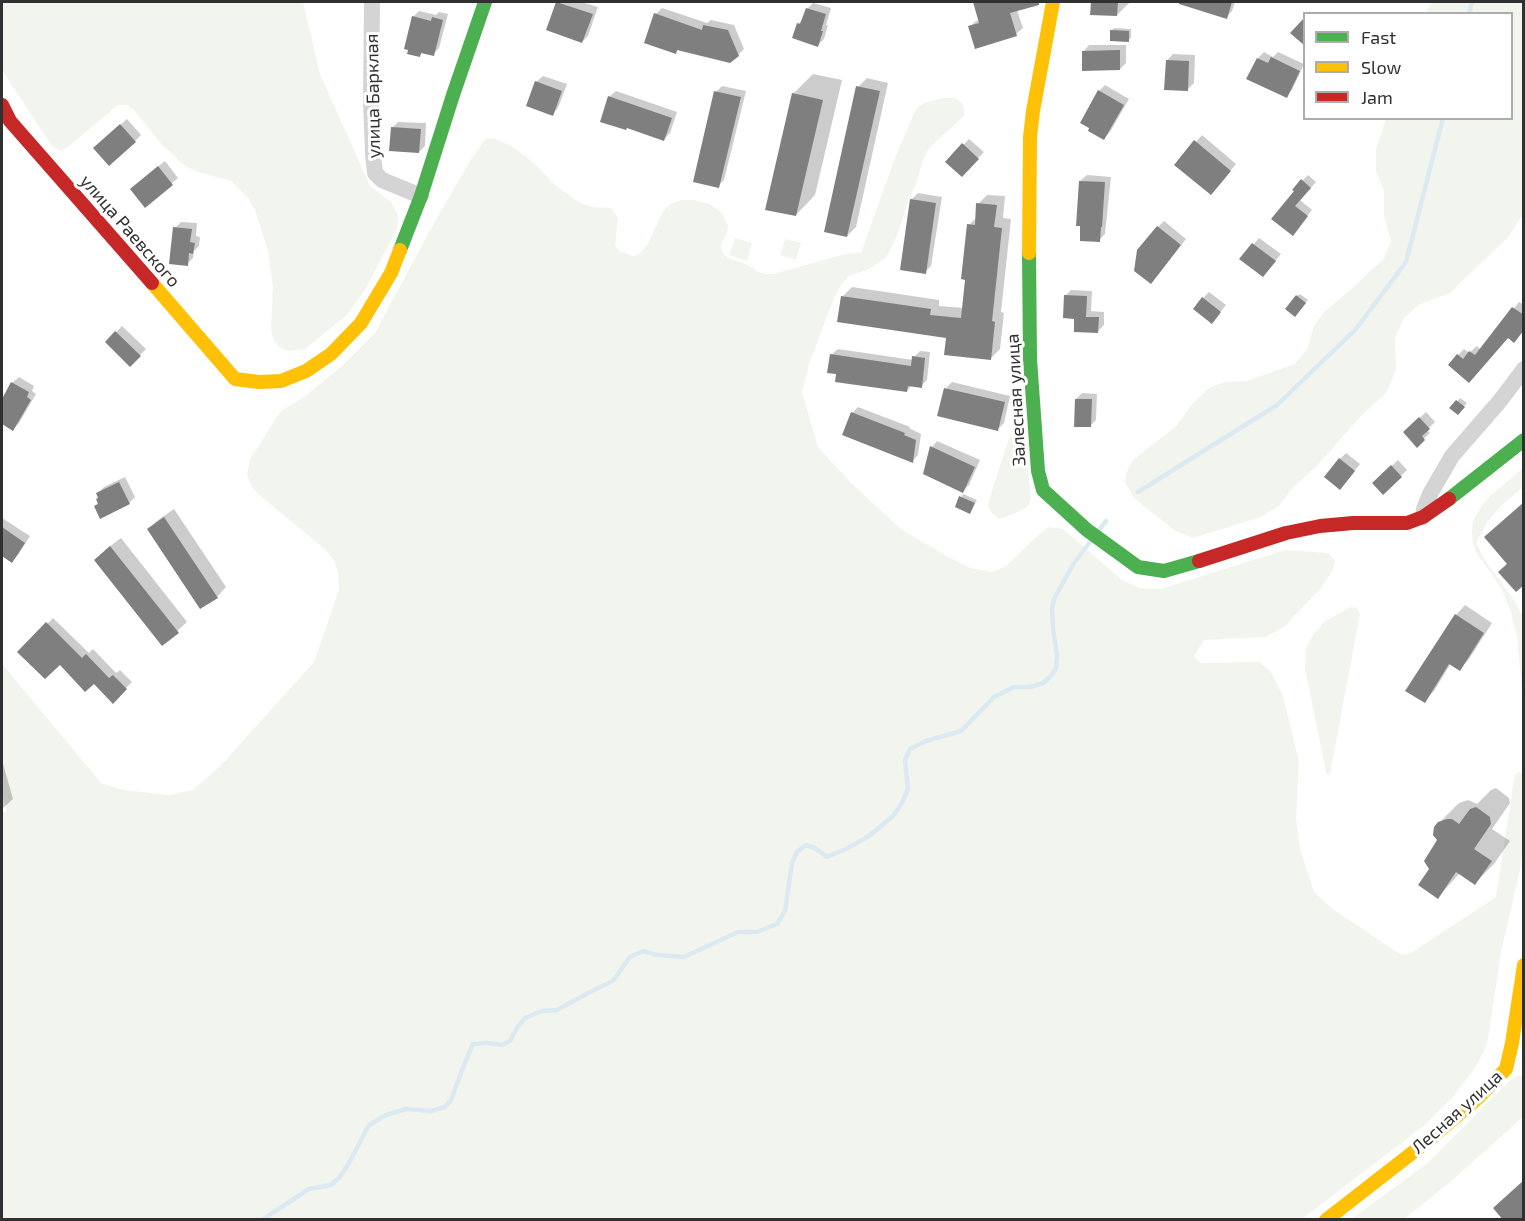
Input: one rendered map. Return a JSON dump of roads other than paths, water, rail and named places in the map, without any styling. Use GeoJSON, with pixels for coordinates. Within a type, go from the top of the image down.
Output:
{"type":"FeatureCollection","features":[{"type":"Feature","properties":{"kind":"street","name":"улица Барклая"},"geometry":{"type":"LineString","coordinates":[[372,2],[371,100],[375,173],[382,180],[421,196]]}},
{"type":"Feature","properties":{"kind":"street"},"geometry":{"type":"LineString","coordinates":[[421,196],[485,2]]}},
{"type":"Feature","properties":{"kind":"street","name":"Залесная улица"},"geometry":{"type":"LineString","coordinates":[[1053,2],[1033,111],[1029,177],[1030,359],[1039,480],[1043,490],[1087,530],[1138,567],[1164,571],[1286,533],[1320,526],[1353,523],[1407,523],[1423,517]]}},
{"type":"Feature","properties":{"kind":"street","name":"улица Раевского"},"geometry":{"type":"LineString","coordinates":[[2,105],[10,121],[235,379],[259,382],[281,381],[306,371],[331,354],[361,323],[391,273],[421,196]]}},
{"type":"Feature","properties":{"kind":"street"},"geometry":{"type":"LineString","coordinates":[[1423,517],[1430,494],[1452,456],[1524,369]]}},
{"type":"Feature","properties":{"kind":"street"},"geometry":{"type":"LineString","coordinates":[[1423,517],[1461,491],[1524,440]]}},
{"type":"Feature","properties":{"kind":"street","name":"Лесная улица"},"geometry":{"type":"LineString","coordinates":[[1326,1220],[1430,1140],[1479,1097],[1506,1069],[1524,965]]}},
{"type":"Feature","properties":{"kind":"waterway"},"geometry":{"type":"LineString","coordinates":[[1470,12],[1472,2]]}},
{"type":"Feature","properties":{"kind":"waterway"},"geometry":{"type":"LineString","coordinates":[[1138,492],[1277,405],[1356,329],[1406,262],[1442,120]]}},
{"type":"Feature","properties":{"kind":"waterway"},"geometry":{"type":"LineString","coordinates":[[1099,530],[1106,521]]}},
{"type":"Feature","properties":{"kind":"waterway"},"geometry":{"type":"LineString","coordinates":[[262,1220],[309,1189],[331,1185],[339,1178],[369,1125],[386,1115],[406,1109],[431,1111],[445,1107],[451,1100],[473,1044],[502,1045],[510,1041],[525,1018],[542,1011],[557,1010],[613,981],[630,957],[643,951],[657,955],[684,957],[738,932],[757,932],[777,924],[785,911],[792,863],[797,852],[806,845],[815,848],[827,857],[869,836],[893,816],[908,789],[905,760],[910,749],[926,741],[961,731],[994,697],[1014,687],[1030,687],[1043,683],[1051,676],[1056,668],[1057,655],[1053,629],[1054,599],[1074,563],[1090,542]]}}]}
